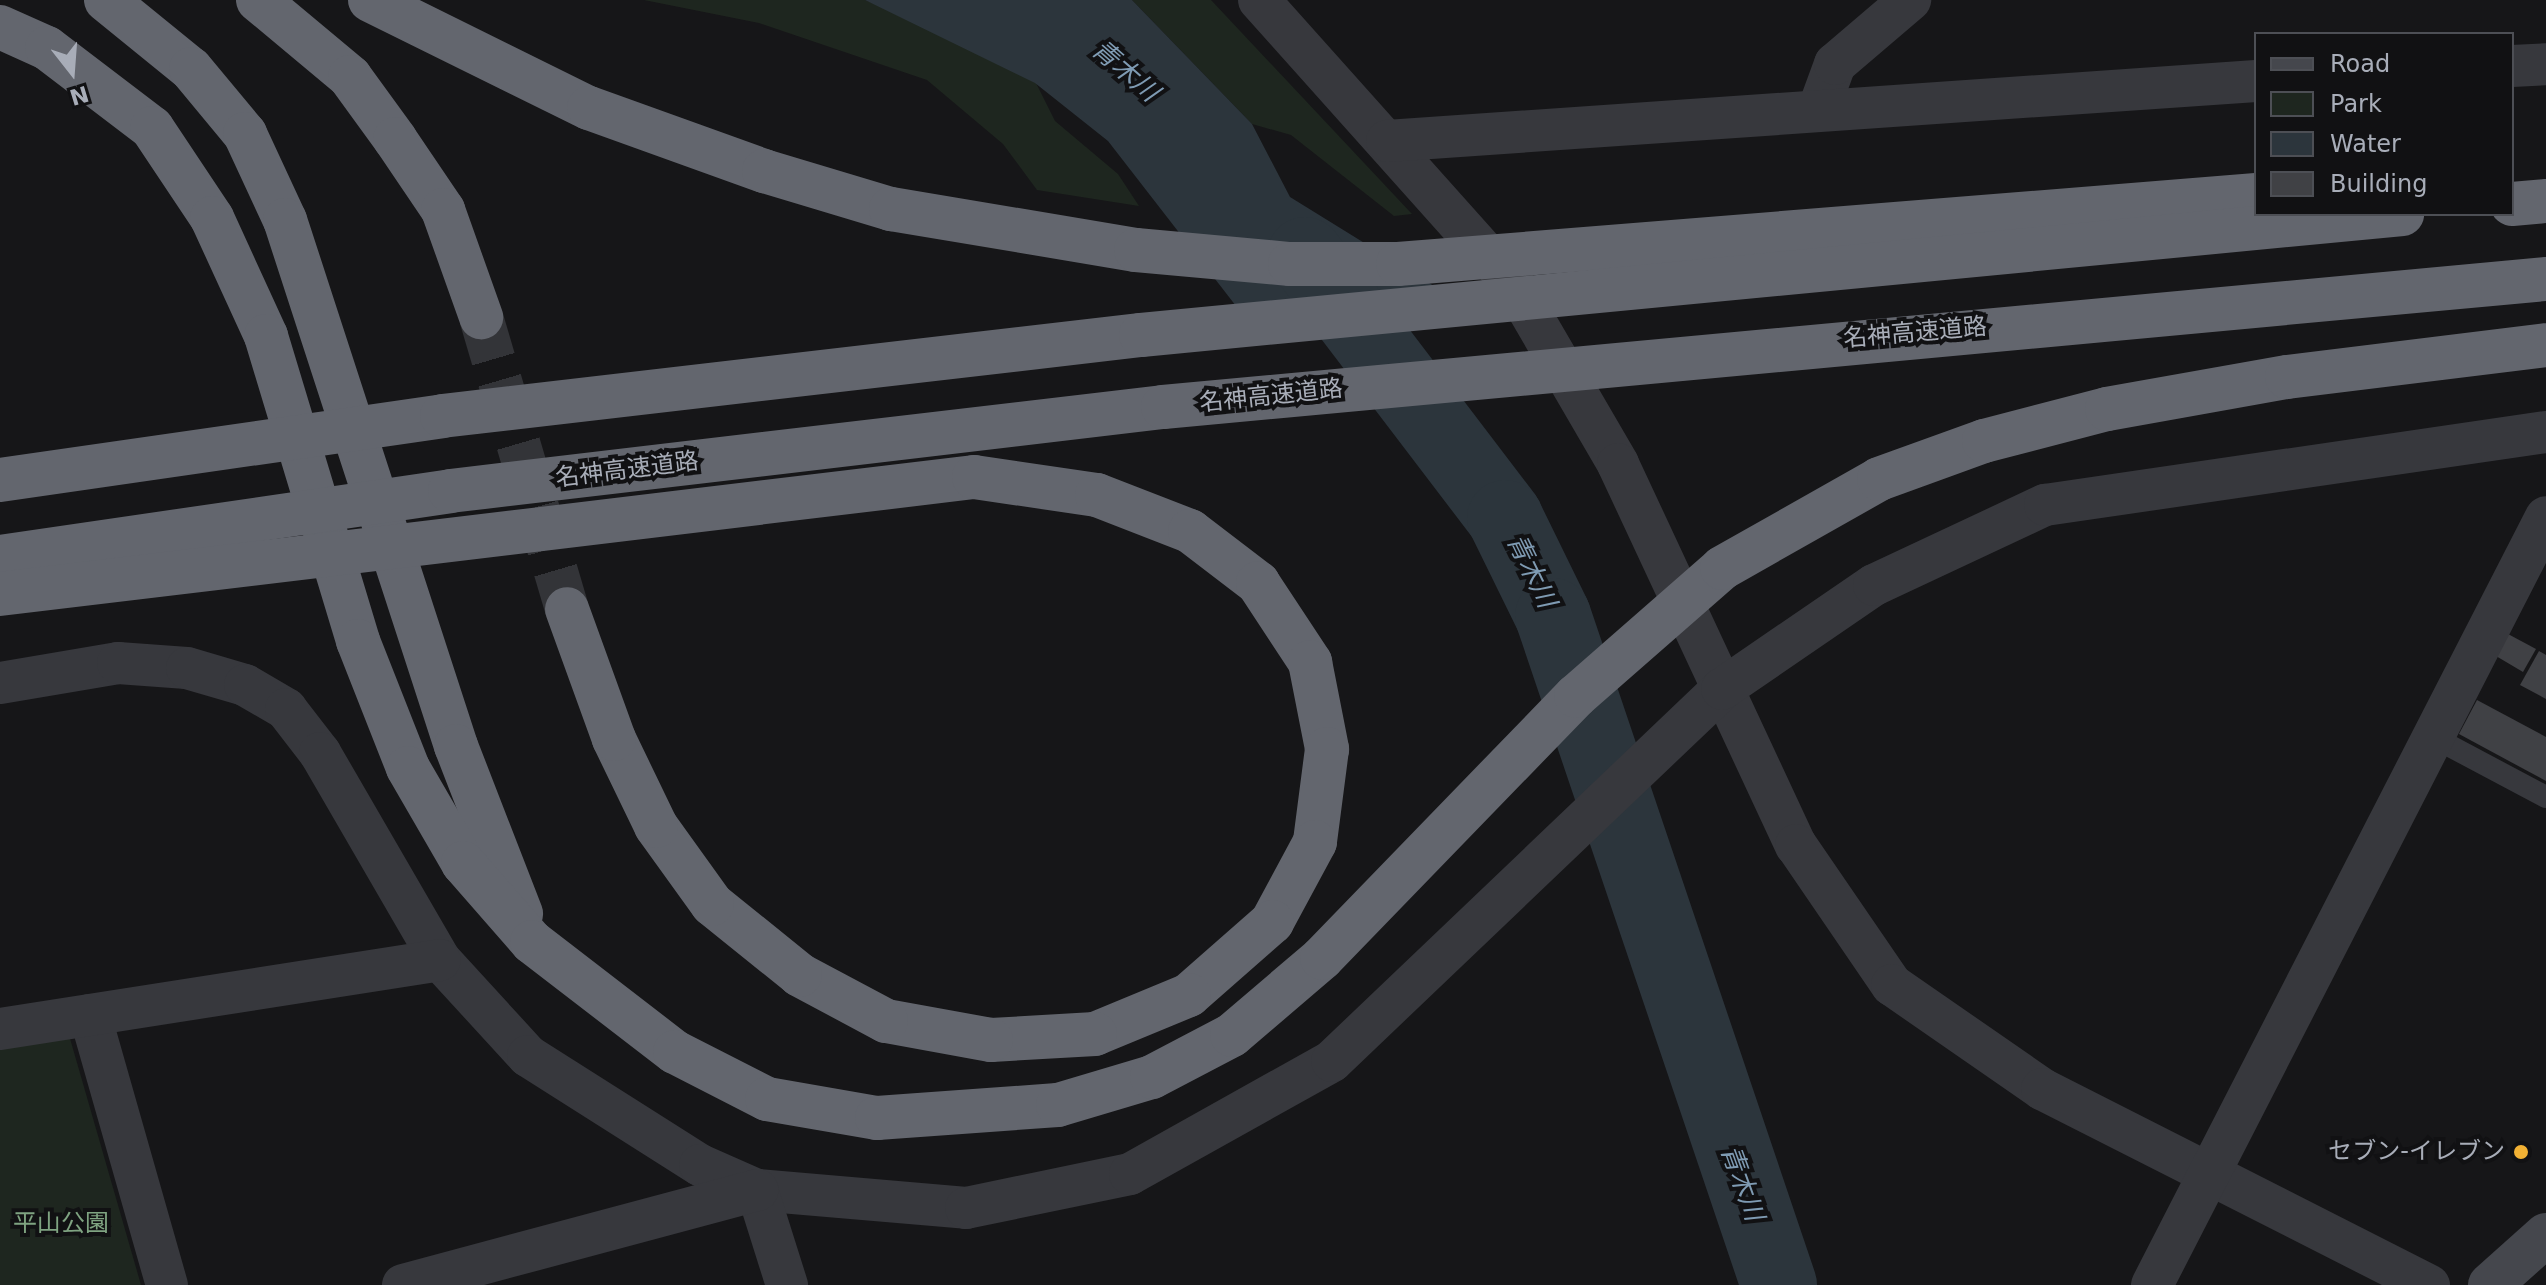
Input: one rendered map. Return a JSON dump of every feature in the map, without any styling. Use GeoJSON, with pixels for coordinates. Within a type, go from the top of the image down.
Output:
{"type":"FeatureCollection","features":[{"type":"Feature","properties":{"kind":"highway"},"geometry":{"type":"LineString","coordinates":[[106,0],[191,69],[236,123],[285,220],[456,746],[532,942]]}},
{"type":"Feature","properties":{"kind":"highway"},"geometry":{"type":"LineString","coordinates":[[258,0],[350,77],[395,139],[443,210],[481,317]]}},
{"type":"Feature","properties":{"kind":"highway"},"geometry":{"type":"LineString","coordinates":[[370,0],[603,114],[834,192],[998,231],[1290,264],[1517,254],[2254,195]]}},
{"type":"Feature","properties":{"kind":"highway"},"geometry":{"type":"LineString","coordinates":[[0,27],[47,48],[152,128],[212,218],[266,336],[358,641],[408,768],[463,863],[532,942],[662,1043],[767,1099],[877,1118],[1058,1105],[1152,1077],[1232,1035],[1322,958],[1576,696],[1722,568],[1879,479],[1984,441],[2107,409],[2287,377],[2546,345]]}},
{"type":"Feature","properties":{"kind":"highway"},"geometry":{"type":"LineString","coordinates":[[2514,174],[2546,172]]}},
{"type":"Feature","properties":{"kind":"highway"},"geometry":{"type":"LineString","coordinates":[[2514,204],[2546,201]]}},
{"type":"Feature","properties":{"kind":"highway"},"geometry":{"type":"LineString","coordinates":[[0,480],[442,416],[1141,335],[1538,292],[2380,216]]}},
{"type":"Feature","properties":{"kind":"highway","name":"名神高速道路"},"geometry":{"type":"LineString","coordinates":[[0,557],[224,544],[450,491],[1163,407],[1594,363],[2546,279]]}},
{"type":"Feature","properties":{"kind":"highway"},"geometry":{"type":"LineString","coordinates":[[0,594],[224,544],[460,535],[974,477],[1097,495],[1190,531],[1258,583],[1310,662],[1327,749],[1315,842],[1272,922],[1189,995],[1095,1034],[991,1040],[886,1021],[800,975],[712,904],[650,813],[567,609]]}},
{"type":"Feature","properties":{"kind":"main road"},"geometry":{"type":"LineString","coordinates":[[2490,1285],[2546,1235]]}},
{"type":"Feature","properties":{"kind":"street"},"geometry":{"type":"LineString","coordinates":[[1259,0],[1514,285],[1618,464],[1796,845],[1892,985],[2042,1089],[2429,1285]]}},
{"type":"Feature","properties":{"kind":"street"},"geometry":{"type":"LineString","coordinates":[[1820,105],[1835,64],[1910,0]]}},
{"type":"Feature","properties":{"kind":"street"},"geometry":{"type":"LineString","coordinates":[[2514,66],[2546,64]]}},
{"type":"Feature","properties":{"kind":"street"},"geometry":{"type":"LineString","coordinates":[[1387,141],[1820,105],[2254,81]]}},
{"type":"Feature","properties":{"kind":"street"},"geometry":{"type":"LineString","coordinates":[[0,683],[118,663],[187,668],[245,685],[286,709],[320,753],[440,960],[528,1056],[700,1165],[757,1190],[966,1208],[1130,1174],[1332,1061],[1540,869],[1722,689],[1874,585],[2045,505],[2546,432]]}},
{"type":"Feature","properties":{"kind":"street"},"geometry":{"type":"LineString","coordinates":[[2152,1285],[2546,517]]}},
{"type":"Feature","properties":{"kind":"street"},"geometry":{"type":"LineString","coordinates":[[0,1029],[440,960]]}},
{"type":"Feature","properties":{"kind":"street"},"geometry":{"type":"LineString","coordinates":[[90,1015],[167,1285]]}},
{"type":"Feature","properties":{"kind":"street"},"geometry":{"type":"LineString","coordinates":[[408,1284],[757,1190]]}},
{"type":"Feature","properties":{"kind":"street"},"geometry":{"type":"LineString","coordinates":[[757,1190],[787,1285]]}},
{"type":"Feature","properties":{"kind":"lane"},"geometry":{"type":"LineString","coordinates":[[2433,737],[2546,797]]}},
{"type":"Feature","properties":{"kind":"green space"},"geometry":{"type":"Polygon","coordinates":[[[644,0],[865,0],[941,31],[1036,83],[1055,121],[1118,174],[1139,206],[1037,190],[1003,144],[927,80],[759,23],[644,0]]]}},
{"type":"Feature","properties":{"kind":"green space"},"geometry":{"type":"Polygon","coordinates":[[[1132,0],[1211,0],[1412,214],[1394,216],[1291,135],[1252,124],[1132,0]]]}},
{"type":"Feature","properties":{"kind":"green space","name":"平山公園"},"geometry":{"type":"Polygon","coordinates":[[[69,1035],[141,1285],[0,1285],[0,1047],[69,1035]]]}},
{"type":"Feature","properties":{"kind":"water"},"geometry":{"type":"Polygon","coordinates":[[[865,0],[1132,0],[1252,124],[1290,197],[1434,286],[1236,306],[1108,141],[1035,83],[865,0]]]}},
{"type":"Feature","properties":{"kind":"building"},"geometry":{"type":"Polygon","coordinates":[[[2508,634],[2536,649],[2523,672],[2496,656],[2508,634]]]}},
{"type":"Feature","properties":{"kind":"building"},"geometry":{"type":"Polygon","coordinates":[[[2539,651],[2546,655],[2546,699],[2520,685],[2539,651]]]}},
{"type":"Feature","properties":{"kind":"building"},"geometry":{"type":"Polygon","coordinates":[[[2477,700],[2546,737],[2546,781],[2459,734],[2477,700]]]}},
{"type":"Feature","properties":{"kind":"waterway","name":"青木川"},"geometry":{"type":"LineString","coordinates":[[1305,255],[1505,518],[1553,616],[1779,1285]]}},
{"type":"Feature","properties":{"kind":"tunnel"},"geometry":{"type":"LineString","coordinates":[[481,317],[567,609]]}},
{"type":"Feature","properties":{"kind":"place","name":"セブン-イレブン"},"geometry":{"type":"Point","coordinates":[2521,1152]}}]}
